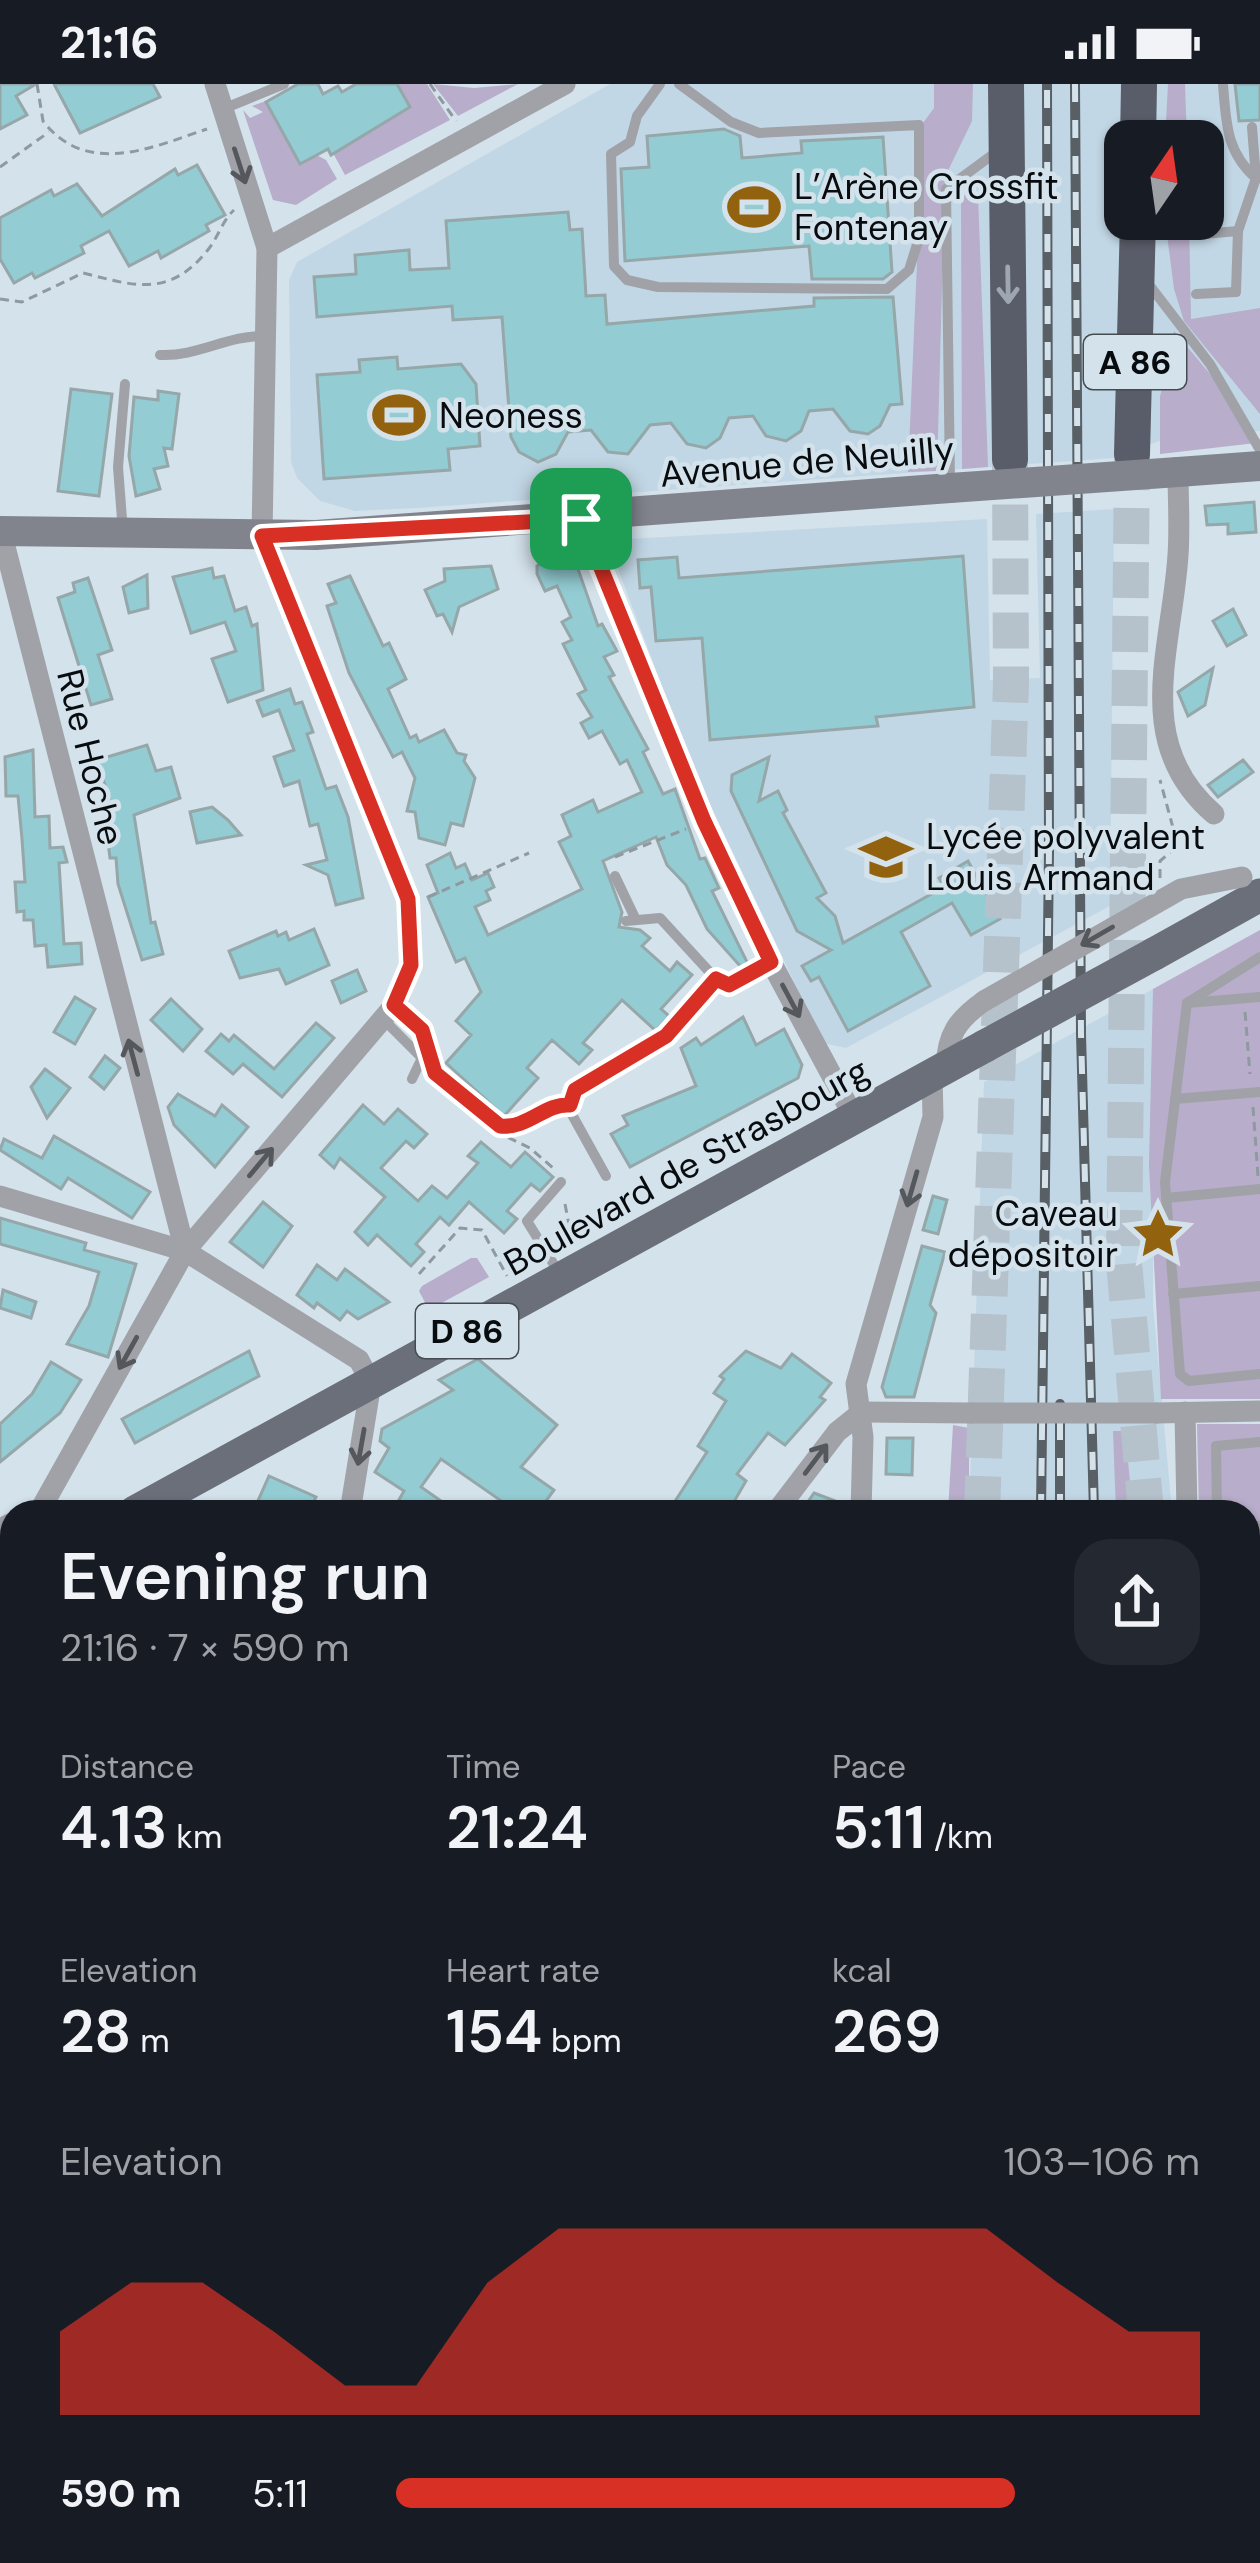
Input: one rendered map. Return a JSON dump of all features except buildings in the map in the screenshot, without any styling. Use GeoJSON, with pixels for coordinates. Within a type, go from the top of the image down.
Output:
{"type":"FeatureCollection","features":[{"type":"Feature","properties":{"kind":"highway"},"geometry":{"type":"LineString","coordinates":[[1006,84],[1010,459]]}},
{"type":"Feature","properties":{"kind":"highway"},"geometry":{"type":"LineString","coordinates":[[1138,84],[1138,120]]}},
{"type":"Feature","properties":{"kind":"highway","name":"A 86"},"geometry":{"type":"LineString","coordinates":[[1132,454],[1138,240]]}},
{"type":"Feature","properties":{"kind":"main road","name":"Boulevard de Strasbourg"},"geometry":{"type":"LineString","coordinates":[[158,1500],[1154,954],[1254,882]]}},
{"type":"Feature","properties":{"kind":"street"},"geometry":{"type":"LineString","coordinates":[[46,1500],[185,1251],[388,1012],[411,965],[409,902],[262,536],[267,248],[214,84]]}},
{"type":"Feature","properties":{"kind":"street"},"geometry":{"type":"LineString","coordinates":[[267,248],[565,84]]}},
{"type":"Feature","properties":{"kind":"street","name":"Avenue de Neuilly"},"geometry":{"type":"LineString","coordinates":[[1,531],[262,536],[581,519],[1260,466]]}},
{"type":"Feature","properties":{"kind":"street"},"geometry":{"type":"LineString","coordinates":[[1178,472],[1178,557],[1162,727],[1174,771],[1214,814]]}},
{"type":"Feature","properties":{"kind":"street"},"geometry":{"type":"LineString","coordinates":[[581,519],[704,821],[771,962],[855,1118]]}},
{"type":"Feature","properties":{"kind":"street","name":"Rue Hoche"},"geometry":{"type":"LineString","coordinates":[[1,531],[185,1251]]}},
{"type":"Feature","properties":{"kind":"street"},"geometry":{"type":"LineString","coordinates":[[861,1500],[862,1412],[856,1384],[933,1117],[946,1046],[958,1019],[1181,889],[1254,882]]}},
{"type":"Feature","properties":{"kind":"street"},"geometry":{"type":"LineString","coordinates":[[0,1196],[185,1251],[358,1360],[371,1383],[352,1500]]}},
{"type":"Feature","properties":{"kind":"street"},"geometry":{"type":"LineString","coordinates":[[785,1500],[837,1432],[862,1412],[1260,1411]]}},
{"type":"Feature","properties":{"kind":"street"},"geometry":{"type":"LineString","coordinates":[[1185,1412],[1187,1500]]}},
{"type":"Feature","properties":{"kind":"lane"},"geometry":{"type":"LineString","coordinates":[[225,116],[284,84]]}},
{"type":"Feature","properties":{"kind":"lane"},"geometry":{"type":"LineString","coordinates":[[660,84],[637,116],[629,142],[611,154],[614,266],[627,280],[658,287],[887,290],[909,270],[919,238],[919,125],[759,133],[731,122],[679,84]]}},
{"type":"Feature","properties":{"kind":"lane"},"geometry":{"type":"LineString","coordinates":[[1223,84],[1227,139],[1258,179]]}},
{"type":"Feature","properties":{"kind":"lane"},"geometry":{"type":"LineString","coordinates":[[1196,294],[1236,292],[1238,231],[1258,179],[1252,127]]}},
{"type":"Feature","properties":{"kind":"lane"},"geometry":{"type":"LineString","coordinates":[[950,488],[946,189],[1007,145]]}},
{"type":"Feature","properties":{"kind":"lane"},"geometry":{"type":"LineString","coordinates":[[1224,232],[1238,231]]}},
{"type":"Feature","properties":{"kind":"lane"},"geometry":{"type":"LineString","coordinates":[[1138,270],[1210,364],[1260,450]]}},
{"type":"Feature","properties":{"kind":"lane"},"geometry":{"type":"LineString","coordinates":[[160,355],[181,356],[240,335],[265,336]]}},
{"type":"Feature","properties":{"kind":"lane"},"geometry":{"type":"LineString","coordinates":[[124,535],[118,467],[125,384]]}},
{"type":"Feature","properties":{"kind":"lane"},"geometry":{"type":"LineString","coordinates":[[615,876],[631,919],[660,918],[716,979],[729,985],[771,962]]}},
{"type":"Feature","properties":{"kind":"lane"},"geometry":{"type":"LineString","coordinates":[[1187,1003],[1260,957]]}},
{"type":"Feature","properties":{"kind":"lane"},"geometry":{"type":"LineString","coordinates":[[606,1176],[570,1105],[575,1090],[666,1036],[716,979]]}},
{"type":"Feature","properties":{"kind":"lane"},"geometry":{"type":"LineString","coordinates":[[1187,1003],[1260,997]]}},
{"type":"Feature","properties":{"kind":"lane"},"geometry":{"type":"LineString","coordinates":[[1187,1003],[1166,1198],[1180,1374],[1189,1381],[1260,1374]]}},
{"type":"Feature","properties":{"kind":"lane"},"geometry":{"type":"LineString","coordinates":[[388,1012],[422,1058],[412,1078]]}},
{"type":"Feature","properties":{"kind":"lane"},"geometry":{"type":"LineString","coordinates":[[388,1012],[422,1030],[435,1073],[463,1100]]}},
{"type":"Feature","properties":{"kind":"lane"},"geometry":{"type":"LineString","coordinates":[[1175,1099],[1260,1092]]}},
{"type":"Feature","properties":{"kind":"lane"},"geometry":{"type":"LineString","coordinates":[[561,1183],[527,1221],[562,1279]]}},
{"type":"Feature","properties":{"kind":"lane"},"geometry":{"type":"LineString","coordinates":[[1166,1198],[1260,1189]]}},
{"type":"Feature","properties":{"kind":"lane"},"geometry":{"type":"LineString","coordinates":[[1173,1294],[1260,1286]]}},
{"type":"Feature","properties":{"kind":"lane"},"geometry":{"type":"LineString","coordinates":[[1217,1500],[1216,1446],[1260,1442]]}},
{"type":"Feature","properties":{"kind":"path"},"geometry":{"type":"LineString","coordinates":[[37,84],[43,121],[50,131],[91,153],[134,155],[225,116]]}},
{"type":"Feature","properties":{"kind":"path"},"geometry":{"type":"LineString","coordinates":[[430,84],[465,138]]}},
{"type":"Feature","properties":{"kind":"path"},"geometry":{"type":"LineString","coordinates":[[0,167],[50,131]]}},
{"type":"Feature","properties":{"kind":"path"},"geometry":{"type":"LineString","coordinates":[[0,299],[22,302],[82,273],[137,289],[152,286],[199,261],[230,213],[252,201]]}},
{"type":"Feature","properties":{"kind":"path"},"geometry":{"type":"LineString","coordinates":[[1160,768],[1159,792],[1178,846],[1160,861],[1160,880]]}},
{"type":"Feature","properties":{"kind":"path"},"geometry":{"type":"LineString","coordinates":[[615,857],[704,821]]}},
{"type":"Feature","properties":{"kind":"path"},"geometry":{"type":"LineString","coordinates":[[409,902],[529,853]]}},
{"type":"Feature","properties":{"kind":"path"},"geometry":{"type":"LineString","coordinates":[[463,1100],[511,1127],[556,1104],[570,1105]]}},
{"type":"Feature","properties":{"kind":"path"},"geometry":{"type":"LineString","coordinates":[[419,1274],[460,1228],[470,1227],[482,1230],[509,1279]]}},
{"type":"Feature","properties":{"kind":"shaded area"},"geometry":{"type":"Polygon","coordinates":[[[397,84],[427,84],[450,120],[345,175],[333,153],[409,107],[397,84]]]}},
{"type":"Feature","properties":{"kind":"shaded area"},"geometry":{"type":"Polygon","coordinates":[[[433,84],[474,88],[518,84],[458,116],[433,84]]]}},
{"type":"Feature","properties":{"kind":"shaded area"},"geometry":{"type":"Polygon","coordinates":[[[610,84],[1260,84],[1260,431],[1167,438],[1114,458],[355,511],[320,501],[297,478],[291,462],[289,280],[297,262],[610,84]]]}},
{"type":"Feature","properties":{"kind":"shaded area"},"geometry":{"type":"Polygon","coordinates":[[[934,84],[973,84],[972,121],[945,177],[937,471],[908,472],[923,123],[934,108],[934,84]]]}},
{"type":"Feature","properties":{"kind":"shaded area"},"geometry":{"type":"Polygon","coordinates":[[[1168,84],[1185,84],[1186,120],[1166,120],[1168,84]]]}},
{"type":"Feature","properties":{"kind":"shaded area"},"geometry":{"type":"Polygon","coordinates":[[[266,101],[288,140],[326,160],[337,179],[296,205],[273,200],[243,110],[250,118],[263,112],[252,106],[266,101]]]}},
{"type":"Feature","properties":{"kind":"shaded area"},"geometry":{"type":"Polygon","coordinates":[[[966,193],[978,195],[988,467],[962,469],[961,201],[966,193]]]}},
{"type":"Feature","properties":{"kind":"shaded area"},"geometry":{"type":"Polygon","coordinates":[[[1168,240],[1189,240],[1191,319],[1260,308],[1260,414],[1184,321],[1168,240]]]}},
{"type":"Feature","properties":{"kind":"shaded area"},"geometry":{"type":"Polygon","coordinates":[[[1174,331],[1230,398],[1256,443],[1160,454],[1160,397],[1174,331]]]}},
{"type":"Feature","properties":{"kind":"shaded area","name":"Lycée polyvalent Louis Armand"},"geometry":{"type":"Polygon","coordinates":[[[1114,509],[1110,906],[846,1048],[823,1043],[692,766],[609,545],[628,539],[987,519],[990,680],[1040,678],[1036,514],[1114,509]]]}},
{"type":"Feature","properties":{"kind":"shaded area"},"geometry":{"type":"Polygon","coordinates":[[[1260,930],[1260,1399],[1161,1399],[1149,1165],[1153,989],[1260,930]]]}},
{"type":"Feature","properties":{"kind":"shaded area"},"geometry":{"type":"Polygon","coordinates":[[[1153,989],[1153,1304],[1171,1500],[969,1500],[984,1082],[1153,989]]]}},
{"type":"Feature","properties":{"kind":"shaded area"},"geometry":{"type":"Polygon","coordinates":[[[477,1258],[489,1277],[429,1310],[419,1291],[422,1286],[477,1258]]]}},
{"type":"Feature","properties":{"kind":"shaded area"},"geometry":{"type":"Polygon","coordinates":[[[1197,1424],[1260,1424],[1260,1500],[1199,1500],[1197,1424]]]}},
{"type":"Feature","properties":{"kind":"shaded area"},"geometry":{"type":"Polygon","coordinates":[[[953,1425],[969,1428],[969,1500],[949,1500],[953,1425]]]}},
{"type":"Feature","properties":{"kind":"shaded area"},"geometry":{"type":"Polygon","coordinates":[[[1113,1431],[1125,1431],[1132,1500],[1116,1500],[1113,1431]]]}},
{"type":"Feature","properties":{"kind":"tunnel"},"geometry":{"type":"LineString","coordinates":[[1132,454],[1124,1262],[1145,1500]]}},
{"type":"Feature","properties":{"kind":"tunnel"},"geometry":{"type":"LineString","coordinates":[[982,1500],[1011,683],[1010,459]]}},
{"type":"Feature","properties":{"kind":"railway"},"geometry":{"type":"LineString","coordinates":[[1041,1500],[1049,852],[1047,84]]}},
{"type":"Feature","properties":{"kind":"railway"},"geometry":{"type":"LineString","coordinates":[[1075,84],[1081,1034],[1094,1500]]}},
{"type":"Feature","properties":{"kind":"railway"},"geometry":{"type":"LineString","coordinates":[[1060,1404],[1060,1500]]}},
{"type":"Feature","properties":{"kind":"place","name":"L’Arène Crossfit Fontenay"},"geometry":{"type":"Point","coordinates":[754,207]}},
{"type":"Feature","properties":{"kind":"place","name":"Neoness"},"geometry":{"type":"Point","coordinates":[399,415]}},
{"type":"Feature","properties":{"kind":"place","name":"Lycée polyvalent Louis Armand"},"geometry":{"type":"Point","coordinates":[886,857]}},
{"type":"Feature","properties":{"kind":"place","name":"Caveau dépositoir"},"geometry":{"type":"Point","coordinates":[1158,1234]}},
{"type":"Feature","properties":{"kind":"route"},"geometry":{"type":"LineString","coordinates":[[581,519],[704,821],[771,962],[729,985],[716,979],[666,1036],[575,1090],[570,1105],[556,1104],[531,1120],[500,1126],[435,1073],[422,1030],[394,1005],[411,965],[408,899],[262,536],[581,519]]}}]}
